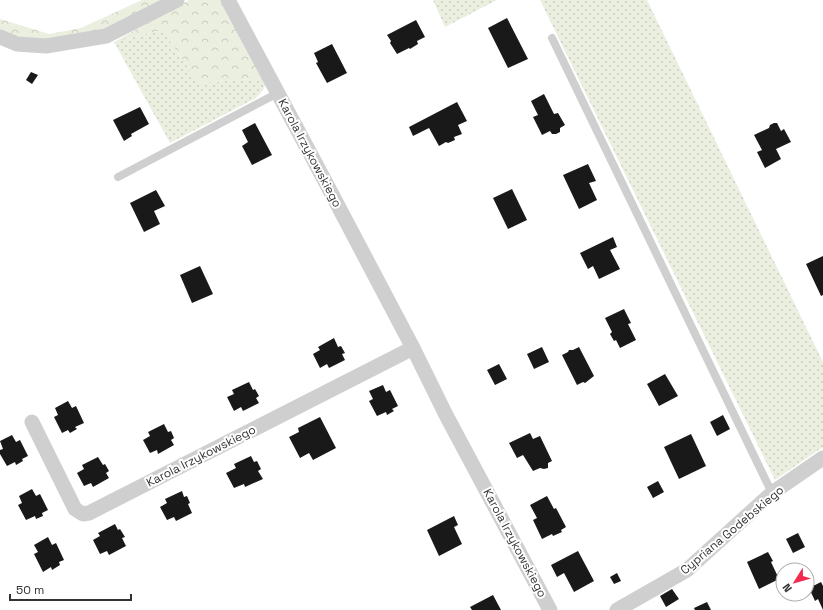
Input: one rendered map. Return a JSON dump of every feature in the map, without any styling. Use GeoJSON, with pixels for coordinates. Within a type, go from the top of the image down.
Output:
{"type":"FeatureCollection","features":[{"type":"Feature","properties":{"kind":"street"},"geometry":{"type":"LineString","coordinates":[[0,37],[17,44],[46,46],[106,36],[177,0]]}},
{"type":"Feature","properties":{"kind":"street","name":"Karola Irzykowskiego"},"geometry":{"type":"LineString","coordinates":[[228,0],[550,610]]}},
{"type":"Feature","properties":{"kind":"street","name":"Karola Irzykowskiego"},"geometry":{"type":"LineString","coordinates":[[32,422],[75,509],[83,514],[89,513],[413,348]]}},
{"type":"Feature","properties":{"kind":"street","name":"Cypriana Godebskiego"},"geometry":{"type":"LineString","coordinates":[[617,610],[688,570],[772,493],[823,458]]}},
{"type":"Feature","properties":{"kind":"lane"},"geometry":{"type":"LineString","coordinates":[[552,38],[772,493]]}},
{"type":"Feature","properties":{"kind":"lane"},"geometry":{"type":"LineString","coordinates":[[118,177],[278,93]]}},
{"type":"Feature","properties":{"kind":"green space"},"geometry":{"type":"Polygon","coordinates":[[[142,0],[166,0],[105,32],[44,41],[11,38],[0,33],[0,19],[49,34],[81,28],[142,0]]]}},
{"type":"Feature","properties":{"kind":"green space"},"geometry":{"type":"Polygon","coordinates":[[[189,0],[223,0],[265,78],[199,83],[162,30],[114,42],[189,0]]]}},
{"type":"Feature","properties":{"kind":"green space"},"geometry":{"type":"Polygon","coordinates":[[[433,0],[497,0],[445,27],[433,0]]]}},
{"type":"Feature","properties":{"kind":"green space"},"geometry":{"type":"Polygon","coordinates":[[[540,0],[647,0],[823,362],[823,447],[775,480],[540,0]]]}},
{"type":"Feature","properties":{"kind":"green space"},"geometry":{"type":"Polygon","coordinates":[[[162,30],[199,83],[265,78],[264,89],[256,98],[170,143],[114,42],[162,30]]]}},
{"type":"Feature","properties":{"kind":"building"},"geometry":{"type":"Polygon","coordinates":[[[507,18],[528,59],[508,68],[488,28],[507,18]]]}},
{"type":"Feature","properties":{"kind":"building"},"geometry":{"type":"Polygon","coordinates":[[[416,20],[425,37],[417,41],[418,44],[410,49],[409,48],[397,54],[387,35],[416,20]]]}},
{"type":"Feature","properties":{"kind":"building"},"geometry":{"type":"Polygon","coordinates":[[[332,44],[347,73],[327,83],[316,63],[318,62],[314,53],[332,44]]]}},
{"type":"Feature","properties":{"kind":"building"},"geometry":{"type":"Polygon","coordinates":[[[31,72],[38,75],[32,84],[26,80],[31,72]]]}},
{"type":"Feature","properties":{"kind":"building"},"geometry":{"type":"Polygon","coordinates":[[[544,94],[554,114],[558,113],[565,125],[560,128],[560,132],[556,134],[552,134],[550,131],[542,135],[533,117],[538,115],[531,101],[544,94]]]}},
{"type":"Feature","properties":{"kind":"building"},"geometry":{"type":"Polygon","coordinates":[[[457,102],[467,121],[458,125],[462,134],[454,137],[455,140],[448,143],[446,142],[439,146],[429,128],[413,136],[409,127],[457,102]]]}},
{"type":"Feature","properties":{"kind":"building"},"geometry":{"type":"Polygon","coordinates":[[[140,107],[149,124],[131,134],[132,136],[124,141],[113,120],[140,107]]]}},
{"type":"Feature","properties":{"kind":"building"},"geometry":{"type":"Polygon","coordinates":[[[255,123],[272,155],[252,165],[242,146],[248,142],[242,130],[255,123]]]}},
{"type":"Feature","properties":{"kind":"building"},"geometry":{"type":"Polygon","coordinates":[[[777,123],[781,131],[784,129],[791,142],[776,149],[781,159],[765,168],[757,152],[762,150],[754,135],[769,128],[770,125],[777,123]]]}},
{"type":"Feature","properties":{"kind":"building"},"geometry":{"type":"Polygon","coordinates":[[[588,164],[596,181],[589,183],[597,200],[579,209],[563,175],[588,164]]]}},
{"type":"Feature","properties":{"kind":"building"},"geometry":{"type":"Polygon","coordinates":[[[512,189],[527,220],[508,229],[493,198],[512,189]]]}},
{"type":"Feature","properties":{"kind":"building"},"geometry":{"type":"Polygon","coordinates":[[[156,190],[165,206],[154,211],[160,224],[144,232],[130,203],[156,190]]]}},
{"type":"Feature","properties":{"kind":"building"},"geometry":{"type":"Polygon","coordinates":[[[613,237],[617,247],[610,250],[620,269],[599,279],[593,266],[588,269],[580,253],[613,237]]]}},
{"type":"Feature","properties":{"kind":"building"},"geometry":{"type":"Polygon","coordinates":[[[823,256],[823,295],[821,296],[806,264],[823,256]]]}},
{"type":"Feature","properties":{"kind":"building"},"geometry":{"type":"Polygon","coordinates":[[[200,266],[213,294],[192,303],[180,275],[200,266]]]}},
{"type":"Feature","properties":{"kind":"building"},"geometry":{"type":"Polygon","coordinates":[[[624,309],[631,323],[628,324],[636,340],[620,348],[616,340],[614,341],[610,334],[612,332],[605,318],[624,309]]]}},
{"type":"Feature","properties":{"kind":"building"},"geometry":{"type":"Polygon","coordinates":[[[334,338],[338,347],[341,346],[345,353],[342,354],[345,360],[329,368],[327,364],[320,368],[313,354],[320,350],[318,347],[334,338]]]}},
{"type":"Feature","properties":{"kind":"building"},"geometry":{"type":"Polygon","coordinates":[[[542,347],[549,362],[534,369],[527,354],[542,347]]]}},
{"type":"Feature","properties":{"kind":"building"},"geometry":{"type":"Polygon","coordinates":[[[579,347],[594,376],[585,383],[583,382],[577,385],[562,355],[569,350],[579,347]]]}},
{"type":"Feature","properties":{"kind":"building"},"geometry":{"type":"Polygon","coordinates":[[[499,364],[507,379],[495,385],[487,370],[499,364]]]}},
{"type":"Feature","properties":{"kind":"building"},"geometry":{"type":"Polygon","coordinates":[[[665,374],[678,396],[659,406],[647,384],[665,374]]]}},
{"type":"Feature","properties":{"kind":"building"},"geometry":{"type":"Polygon","coordinates":[[[249,382],[253,390],[255,389],[259,396],[256,398],[259,403],[243,411],[241,407],[234,411],[227,397],[234,394],[232,390],[249,382]]]}},
{"type":"Feature","properties":{"kind":"building"},"geometry":{"type":"Polygon","coordinates":[[[383,385],[386,392],[390,390],[398,406],[392,409],[394,411],[387,415],[386,412],[377,416],[369,401],[373,399],[369,391],[383,385]]]}},
{"type":"Feature","properties":{"kind":"building"},"geometry":{"type":"Polygon","coordinates":[[[68,401],[72,408],[76,406],[84,423],[75,427],[77,429],[70,433],[68,430],[62,433],[54,417],[58,415],[55,408],[68,401]]]}},
{"type":"Feature","properties":{"kind":"building"},"geometry":{"type":"Polygon","coordinates":[[[723,415],[730,429],[717,436],[710,422],[723,415]]]}},
{"type":"Feature","properties":{"kind":"building"},"geometry":{"type":"Polygon","coordinates":[[[320,417],[336,448],[313,460],[309,453],[300,458],[289,437],[299,432],[298,428],[320,417]]]}},
{"type":"Feature","properties":{"kind":"building"},"geometry":{"type":"Polygon","coordinates":[[[164,424],[168,432],[171,431],[174,438],[171,440],[174,445],[158,454],[157,450],[150,453],[143,440],[150,436],[148,432],[164,424]]]}},
{"type":"Feature","properties":{"kind":"building"},"geometry":{"type":"Polygon","coordinates":[[[530,433],[533,439],[540,436],[552,461],[548,463],[548,468],[540,468],[533,471],[523,455],[517,458],[509,443],[530,433]]]}},
{"type":"Feature","properties":{"kind":"building"},"geometry":{"type":"Polygon","coordinates":[[[691,434],[706,466],[679,479],[664,447],[691,434]]]}},
{"type":"Feature","properties":{"kind":"building"},"geometry":{"type":"Polygon","coordinates":[[[12,435],[16,442],[20,440],[28,456],[16,465],[15,462],[7,466],[0,454],[0,450],[3,449],[0,441],[12,435]]]}},
{"type":"Feature","properties":{"kind":"building"},"geometry":{"type":"Polygon","coordinates":[[[251,456],[254,462],[257,461],[261,469],[258,471],[263,479],[245,487],[244,484],[234,488],[226,473],[236,468],[234,464],[251,456]]]}},
{"type":"Feature","properties":{"kind":"building"},"geometry":{"type":"Polygon","coordinates":[[[98,457],[109,471],[106,473],[109,478],[93,487],[91,483],[84,486],[77,473],[84,469],[82,465],[98,457]]]}},
{"type":"Feature","properties":{"kind":"building"},"geometry":{"type":"Polygon","coordinates":[[[658,481],[664,492],[653,498],[647,487],[658,481]]]}},
{"type":"Feature","properties":{"kind":"building"},"geometry":{"type":"Polygon","coordinates":[[[32,489],[36,496],[40,494],[48,510],[42,513],[43,516],[36,519],[35,516],[26,520],[18,505],[22,503],[19,496],[32,489]]]}},
{"type":"Feature","properties":{"kind":"building"},"geometry":{"type":"Polygon","coordinates":[[[182,491],[184,497],[187,496],[190,503],[188,504],[192,513],[176,521],[174,517],[167,520],[160,507],[167,503],[165,499],[182,491]]]}},
{"type":"Feature","properties":{"kind":"building"},"geometry":{"type":"Polygon","coordinates":[[[547,496],[554,509],[556,508],[566,527],[561,530],[562,532],[553,536],[552,534],[542,539],[533,520],[537,518],[530,505],[547,496]]]}},
{"type":"Feature","properties":{"kind":"building"},"geometry":{"type":"Polygon","coordinates":[[[454,516],[458,525],[454,527],[462,544],[439,556],[427,530],[454,516]]]}},
{"type":"Feature","properties":{"kind":"building"},"geometry":{"type":"Polygon","coordinates":[[[115,524],[118,530],[120,529],[125,537],[122,538],[126,546],[109,555],[107,551],[100,554],[93,540],[100,536],[98,533],[115,524]]]}},
{"type":"Feature","properties":{"kind":"building"},"geometry":{"type":"Polygon","coordinates":[[[798,533],[805,547],[793,553],[786,539],[798,533]]]}},
{"type":"Feature","properties":{"kind":"building"},"geometry":{"type":"Polygon","coordinates":[[[48,537],[52,545],[56,543],[64,560],[59,562],[60,565],[52,570],[51,567],[43,572],[34,554],[38,552],[34,545],[48,537]]]}},
{"type":"Feature","properties":{"kind":"building"},"geometry":{"type":"Polygon","coordinates":[[[578,551],[594,581],[574,592],[564,573],[557,577],[551,565],[578,551]]]}},
{"type":"Feature","properties":{"kind":"building"},"geometry":{"type":"Polygon","coordinates":[[[768,552],[773,561],[771,562],[775,570],[775,581],[759,589],[747,562],[768,552]]]}},
{"type":"Feature","properties":{"kind":"building"},"geometry":{"type":"Polygon","coordinates":[[[617,573],[621,581],[614,584],[610,577],[617,573]]]}},
{"type":"Feature","properties":{"kind":"building"},"geometry":{"type":"Polygon","coordinates":[[[821,582],[823,586],[823,610],[818,599],[815,601],[815,585],[821,582]]]}},
{"type":"Feature","properties":{"kind":"building"},"geometry":{"type":"Polygon","coordinates":[[[672,589],[679,599],[666,607],[660,596],[672,589]]]}},
{"type":"Feature","properties":{"kind":"building"},"geometry":{"type":"Polygon","coordinates":[[[493,595],[501,610],[472,610],[470,607],[493,595]]]}},
{"type":"Feature","properties":{"kind":"building"},"geometry":{"type":"Polygon","coordinates":[[[707,602],[711,610],[695,610],[694,608],[707,602]]]}}]}
